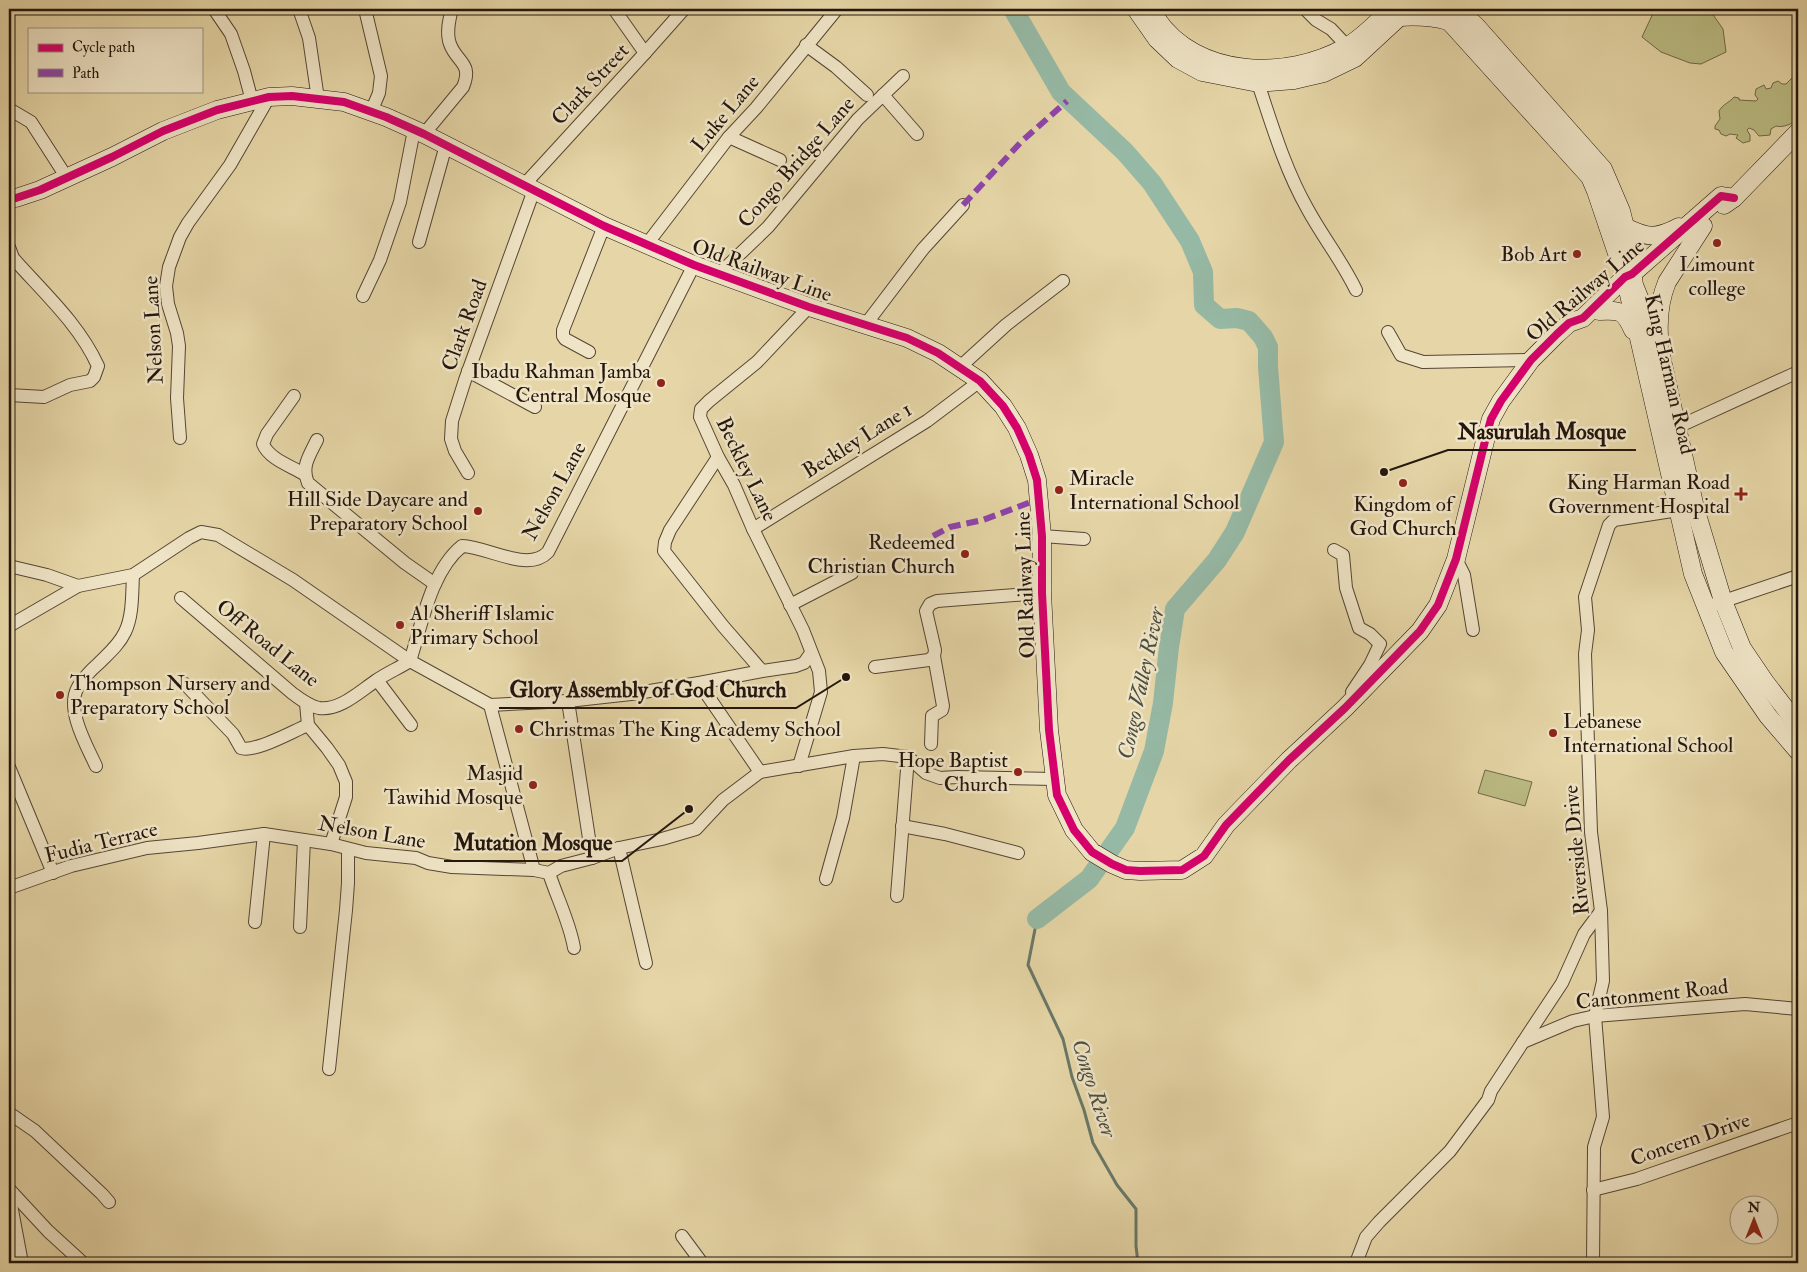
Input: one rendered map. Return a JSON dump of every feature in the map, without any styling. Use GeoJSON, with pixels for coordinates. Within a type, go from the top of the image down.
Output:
{"type":"FeatureCollection","features":[{"type":"Feature","properties":{"kind":"street"},"geometry":{"type":"LineString","coordinates":[[214,9],[231,34],[244,71],[260,99]]}},
{"type":"Feature","properties":{"kind":"street"},"geometry":{"type":"LineString","coordinates":[[299,9],[309,38],[318,99]]}},
{"type":"Feature","properties":{"kind":"street"},"geometry":{"type":"LineString","coordinates":[[365,9],[381,76],[379,93],[371,112]]}},
{"type":"Feature","properties":{"kind":"street"},"geometry":{"type":"LineString","coordinates":[[363,296],[380,260],[400,202],[419,132],[463,87],[467,77],[467,69],[450,45],[448,32],[452,9]]}},
{"type":"Feature","properties":{"kind":"street"},"geometry":{"type":"LineString","coordinates":[[614,9],[645,53]]}},
{"type":"Feature","properties":{"kind":"street","name":"Clark Street"},"geometry":{"type":"LineString","coordinates":[[529,188],[684,9]]}},
{"type":"Feature","properties":{"kind":"street","name":"Luke Lane"},"geometry":{"type":"LineString","coordinates":[[647,244],[730,137],[837,9]]}},
{"type":"Feature","properties":{"kind":"street"},"geometry":{"type":"LineString","coordinates":[[1136,9],[1157,39],[1178,59],[1202,72],[1258,83],[1294,80],[1324,73],[1355,58],[1399,12]]}},
{"type":"Feature","properties":{"kind":"street"},"geometry":{"type":"LineString","coordinates":[[1150,9],[1165,31],[1186,48],[1206,60],[1252,68],[1276,69],[1315,61],[1348,46],[1399,12],[1436,18],[1448,13]]}},
{"type":"Feature","properties":{"kind":"street"},"geometry":{"type":"LineString","coordinates":[[1306,9],[1316,20],[1331,29],[1348,46]]}},
{"type":"Feature","properties":{"kind":"street","name":"King Harman Road"},"geometry":{"type":"LineString","coordinates":[[1448,13],[1563,136],[1590,177],[1619,232],[1639,344],[1693,574],[1724,652],[1768,716],[1798,751]]}},
{"type":"Feature","properties":{"kind":"street"},"geometry":{"type":"LineString","coordinates":[[806,45],[836,67],[866,95]]}},
{"type":"Feature","properties":{"kind":"street","name":"Congo Bridge Lane"},"geometry":{"type":"LineString","coordinates":[[719,274],[768,228],[858,119],[903,76]]}},
{"type":"Feature","properties":{"kind":"street"},"geometry":{"type":"LineString","coordinates":[[1258,83],[1283,155],[1306,208],[1349,275],[1356,290]]}},
{"type":"Feature","properties":{"kind":"street"},"geometry":{"type":"LineString","coordinates":[[883,95],[918,134]]}},
{"type":"Feature","properties":{"kind":"street","name":"Old Railway Line"},"geometry":{"type":"LineString","coordinates":[[9,198],[32,193],[163,131],[217,110],[260,99],[292,96],[344,102],[419,132],[604,226],[694,265],[809,307],[907,338],[938,353],[980,381],[1003,406],[1029,455],[1037,480],[1042,536],[1042,593],[1050,730],[1057,795],[1074,830],[1092,852],[1126,870],[1140,871],[1182,870],[1204,856],[1226,825],[1420,631],[1438,605],[1456,559],[1492,419],[1515,381],[1531,360],[1569,323],[1583,318],[1598,308],[1721,196],[1734,198]]}},
{"type":"Feature","properties":{"kind":"street","name":"Nelson Lane"},"geometry":{"type":"LineString","coordinates":[[180,438],[176,398],[179,346],[168,304],[166,286],[169,267],[180,237],[188,222],[230,165],[260,99]]}},
{"type":"Feature","properties":{"kind":"street"},"geometry":{"type":"LineString","coordinates":[[9,109],[31,122],[66,178]]}},
{"type":"Feature","properties":{"kind":"street","name":"Old Railway Line"},"geometry":{"type":"LineString","coordinates":[[1629,281],[1703,226],[1797,135]]}},
{"type":"Feature","properties":{"kind":"street"},"geometry":{"type":"LineString","coordinates":[[730,137],[780,160]]}},
{"type":"Feature","properties":{"kind":"street"},"geometry":{"type":"LineString","coordinates":[[419,242],[446,145]]}},
{"type":"Feature","properties":{"kind":"street","name":"Clark Road"},"geometry":{"type":"LineString","coordinates":[[468,473],[455,451],[450,429],[529,188]]}},
{"type":"Feature","properties":{"kind":"street"},"geometry":{"type":"LineString","coordinates":[[866,324],[923,249],[963,205]]}},
{"type":"Feature","properties":{"kind":"street"},"geometry":{"type":"LineString","coordinates":[[1639,344],[1627,316],[1622,312],[1598,308],[1608,289],[1619,232],[1662,236],[1708,207]]}},
{"type":"Feature","properties":{"kind":"street"},"geometry":{"type":"LineString","coordinates":[[589,352],[565,340],[563,330],[604,226]]}},
{"type":"Feature","properties":{"kind":"street"},"geometry":{"type":"LineString","coordinates":[[1659,347],[1658,322],[1664,290],[1667,282],[1703,226]]}},
{"type":"Feature","properties":{"kind":"street"},"geometry":{"type":"LineString","coordinates":[[9,395],[44,397],[75,383],[90,381],[94,377],[98,366],[76,329],[10,255]]}},
{"type":"Feature","properties":{"kind":"street","name":"Nelson Lane"},"geometry":{"type":"LineString","coordinates":[[410,661],[435,584],[451,555],[462,546],[474,546],[523,561],[535,560],[548,552],[694,265]]}},
{"type":"Feature","properties":{"kind":"street","name":"King Harman Road"},"geometry":{"type":"LineString","coordinates":[[1629,281],[1659,347],[1676,428],[1722,601],[1742,648],[1798,725]]}},
{"type":"Feature","properties":{"kind":"street"},"geometry":{"type":"LineString","coordinates":[[960,367],[1006,326],[1063,282]]}},
{"type":"Feature","properties":{"kind":"street","name":"Beckley Lane"},"geometry":{"type":"LineString","coordinates":[[799,766],[821,692],[819,671],[803,630],[700,417],[701,409],[757,362],[809,307]]}},
{"type":"Feature","properties":{"kind":"street"},"geometry":{"type":"LineString","coordinates":[[1388,332],[1401,355],[1423,362],[1531,360]]}},
{"type":"Feature","properties":{"kind":"street"},"geometry":{"type":"LineString","coordinates":[[468,371],[535,407]]}},
{"type":"Feature","properties":{"kind":"street"},"geometry":{"type":"LineString","coordinates":[[1659,434],[1798,372]]}},
{"type":"Feature","properties":{"kind":"street","name":"Beckley Lane 1"},"geometry":{"type":"LineString","coordinates":[[753,529],[927,421],[980,381]]}},
{"type":"Feature","properties":{"kind":"street"},"geometry":{"type":"LineString","coordinates":[[294,396],[266,434],[263,444],[272,456],[304,474]]}},
{"type":"Feature","properties":{"kind":"street"},"geometry":{"type":"LineString","coordinates":[[317,440],[305,465],[304,474],[308,483],[435,584]]}},
{"type":"Feature","properties":{"kind":"street"},"geometry":{"type":"LineString","coordinates":[[718,457],[670,530],[665,542],[664,551],[723,626],[762,671]]}},
{"type":"Feature","properties":{"kind":"street","name":"Riverside Drive"},"geometry":{"type":"LineString","coordinates":[[1593,1263],[1594,1147],[1603,1116],[1595,1016],[1603,981],[1601,911],[1591,832],[1586,654],[1588,630],[1585,597],[1609,526],[1614,520],[1696,508]]}},
{"type":"Feature","properties":{"kind":"street"},"geometry":{"type":"LineString","coordinates":[[9,626],[78,586],[133,576],[201,532],[218,536],[293,580],[410,661],[490,705],[568,701],[631,694],[699,683],[796,666],[804,663],[811,653]]}},
{"type":"Feature","properties":{"kind":"street"},"geometry":{"type":"LineString","coordinates":[[1042,536],[1084,539]]}},
{"type":"Feature","properties":{"kind":"street"},"geometry":{"type":"LineString","coordinates":[[1334,550],[1342,554],[1346,588],[1359,628],[1370,634],[1380,644],[1370,665],[1348,699],[1345,708]]}},
{"type":"Feature","properties":{"kind":"street"},"geometry":{"type":"LineString","coordinates":[[1456,559],[1464,575],[1473,630]]}},
{"type":"Feature","properties":{"kind":"street"},"geometry":{"type":"LineString","coordinates":[[9,566],[47,575],[78,586]]}},
{"type":"Feature","properties":{"kind":"street"},"geometry":{"type":"LineString","coordinates":[[790,605],[852,573]]}},
{"type":"Feature","properties":{"kind":"street"},"geometry":{"type":"LineString","coordinates":[[96,766],[79,729],[75,714],[77,688],[119,643],[126,630],[131,610],[133,576]]}},
{"type":"Feature","properties":{"kind":"street"},"geometry":{"type":"LineString","coordinates":[[1706,608],[1798,576]]}},
{"type":"Feature","properties":{"kind":"street"},"geometry":{"type":"LineString","coordinates":[[931,744],[932,716],[942,710],[943,706],[934,656],[935,650],[926,611],[930,604],[937,601],[1042,593]]}},
{"type":"Feature","properties":{"kind":"street","name":"Off Road Lane"},"geometry":{"type":"LineString","coordinates":[[181,598],[292,693],[306,703],[318,708],[331,708],[356,696],[377,680],[410,661]]}},
{"type":"Feature","properties":{"kind":"street"},"geometry":{"type":"LineString","coordinates":[[875,667],[929,660],[934,656]]}},
{"type":"Feature","properties":{"kind":"street"},"geometry":{"type":"LineString","coordinates":[[377,680],[411,725]]}},
{"type":"Feature","properties":{"kind":"street"},"geometry":{"type":"LineString","coordinates":[[699,683],[760,772]]}},
{"type":"Feature","properties":{"kind":"street"},"geometry":{"type":"LineString","coordinates":[[185,684],[233,734],[241,748],[245,749],[264,744],[308,725]]}},
{"type":"Feature","properties":{"kind":"street"},"geometry":{"type":"LineString","coordinates":[[568,701],[592,858]]}},
{"type":"Feature","properties":{"kind":"street"},"geometry":{"type":"LineString","coordinates":[[306,703],[308,725],[327,748],[339,766],[346,782],[346,797],[331,844]]}},
{"type":"Feature","properties":{"kind":"street"},"geometry":{"type":"LineString","coordinates":[[490,705],[534,870]]}},
{"type":"Feature","properties":{"kind":"street"},"geometry":{"type":"LineString","coordinates":[[574,948],[571,932],[549,873],[561,866],[592,858],[619,848],[662,839],[696,828],[723,800],[760,772],[854,756],[883,754],[908,757],[926,773],[940,778],[1056,779]]}},
{"type":"Feature","properties":{"kind":"street"},"geometry":{"type":"LineString","coordinates":[[826,879],[843,818],[854,756]]}},
{"type":"Feature","properties":{"kind":"street"},"geometry":{"type":"LineString","coordinates":[[897,896],[908,757]]}},
{"type":"Feature","properties":{"kind":"street"},"geometry":{"type":"LineString","coordinates":[[9,768],[53,872]]}},
{"type":"Feature","properties":{"kind":"street"},"geometry":{"type":"LineString","coordinates":[[902,826],[944,834],[1018,853]]}},
{"type":"Feature","properties":{"kind":"street"},"geometry":{"type":"LineString","coordinates":[[256,922],[264,834]]}},
{"type":"Feature","properties":{"kind":"street","name":"Nelson Lane"},"geometry":{"type":"LineString","coordinates":[[264,834],[331,844],[366,853],[416,858],[428,863],[452,868],[534,870],[549,873]]}},
{"type":"Feature","properties":{"kind":"street","name":"Fudia Terrace"},"geometry":{"type":"LineString","coordinates":[[9,888],[71,866],[147,848],[264,834]]}},
{"type":"Feature","properties":{"kind":"street"},"geometry":{"type":"LineString","coordinates":[[300,927],[304,840]]}},
{"type":"Feature","properties":{"kind":"street"},"geometry":{"type":"LineString","coordinates":[[619,848],[646,963]]}},
{"type":"Feature","properties":{"kind":"street"},"geometry":{"type":"LineString","coordinates":[[329,1069],[346,910],[348,849]]}},
{"type":"Feature","properties":{"kind":"street"},"geometry":{"type":"LineString","coordinates":[[1356,1263],[1366,1237],[1450,1150],[1488,1100],[1490,1091],[1562,983],[1584,934],[1601,911]]}},
{"type":"Feature","properties":{"kind":"street","name":"Cantonment Road"},"geometry":{"type":"LineString","coordinates":[[1523,1042],[1573,1021],[1595,1016],[1745,1004],[1798,1009]]}},
{"type":"Feature","properties":{"kind":"street"},"geometry":{"type":"LineString","coordinates":[[9,1113],[36,1131],[109,1202]]}},
{"type":"Feature","properties":{"kind":"street","name":"Concern Drive"},"geometry":{"type":"LineString","coordinates":[[1593,1190],[1637,1179],[1798,1123]]}},
{"type":"Feature","properties":{"kind":"street"},"geometry":{"type":"LineString","coordinates":[[9,1189],[48,1231],[83,1263]]}},
{"type":"Feature","properties":{"kind":"street"},"geometry":{"type":"LineString","coordinates":[[9,1194],[22,1263]]}},
{"type":"Feature","properties":{"kind":"street"},"geometry":{"type":"LineString","coordinates":[[682,1236],[702,1263]]}},
{"type":"Feature","properties":{"kind":"green space"},"geometry":{"type":"Polygon","coordinates":[[[1655,9],[1709,9],[1723,29],[1726,52],[1701,64],[1690,63],[1661,52],[1642,37],[1655,9]]]}},
{"type":"Feature","properties":{"kind":"green space"},"geometry":{"type":"Polygon","coordinates":[[[1798,72],[1798,119],[1796,121],[1784,126],[1776,126],[1771,129],[1770,135],[1759,136],[1754,130],[1749,128],[1747,130],[1750,135],[1750,141],[1743,143],[1736,138],[1738,135],[1730,134],[1726,136],[1715,129],[1720,119],[1719,111],[1734,97],[1739,98],[1739,100],[1756,101],[1758,99],[1755,95],[1756,89],[1764,85],[1766,89],[1771,88],[1773,83],[1778,81],[1786,84],[1798,72]]]}},
{"type":"Feature","properties":{"kind":"green space"},"geometry":{"type":"Polygon","coordinates":[[[1485,770],[1532,782],[1525,806],[1478,793],[1485,770]]]}},
{"type":"Feature","properties":{"kind":"waterway","name":"Congo Valley River"},"geometry":{"type":"LineString","coordinates":[[1013,9],[1061,92],[1125,152],[1152,183],[1190,241],[1203,272],[1204,305],[1220,319],[1237,318],[1249,321],[1263,337],[1268,347],[1274,442],[1235,532],[1217,560],[1175,609],[1163,703],[1154,751],[1125,828],[1089,879],[1037,919]]}},
{"type":"Feature","properties":{"kind":"waterway","name":"Congo River"},"geometry":{"type":"LineString","coordinates":[[1037,919],[1028,965],[1063,1039],[1072,1077],[1093,1143],[1117,1185],[1136,1209],[1138,1263]]}},
{"type":"Feature","properties":{"kind":"marked path"},"geometry":{"type":"LineString","coordinates":[[963,205],[1021,142],[1067,101]]}},
{"type":"Feature","properties":{"kind":"marked path"},"geometry":{"type":"LineString","coordinates":[[933,536],[950,527],[983,520],[1039,499]]}},
{"type":"Feature","properties":{"kind":"cycle path"},"geometry":{"type":"LineString","coordinates":[[9,198],[16,198],[40,190],[163,131],[217,110],[269,97],[292,96],[344,102],[386,117],[424,134],[604,226],[694,265],[809,307],[907,338],[938,353],[980,381],[1003,406],[1017,428],[1029,455],[1037,480],[1042,536],[1042,593],[1049,730],[1057,795],[1074,830],[1092,852],[1126,870],[1140,871],[1182,870],[1204,856],[1226,825],[1420,631],[1438,605],[1456,559],[1491,419],[1501,401],[1531,360],[1569,323],[1583,318],[1625,277],[1632,274],[1721,196],[1734,198]]}},
{"type":"Feature","properties":{"kind":"place","name":"Limount college"},"geometry":{"type":"Point","coordinates":[1717,243]}},
{"type":"Feature","properties":{"kind":"place","name":"Bob Art"},"geometry":{"type":"Point","coordinates":[1577,254]}},
{"type":"Feature","properties":{"kind":"place","name":"Ibadu Rahman Jamba Central Mosque"},"geometry":{"type":"Point","coordinates":[661,383]}},
{"type":"Feature","properties":{"kind":"place","name":"Nasurulah Mosque"},"geometry":{"type":"Point","coordinates":[1384,472]}},
{"type":"Feature","properties":{"kind":"place","name":"Kingdom of God Church"},"geometry":{"type":"Point","coordinates":[1403,483]}},
{"type":"Feature","properties":{"kind":"place","name":"Miracle International School"},"geometry":{"type":"Point","coordinates":[1059,490]}},
{"type":"Feature","properties":{"kind":"place","name":"King Harman Road Government Hospital"},"geometry":{"type":"Point","coordinates":[1741,494]}},
{"type":"Feature","properties":{"kind":"place","name":"Hill Side Daycare and Preparatory School"},"geometry":{"type":"Point","coordinates":[478,511]}},
{"type":"Feature","properties":{"kind":"place","name":"Redeemed Christian Church"},"geometry":{"type":"Point","coordinates":[965,554]}},
{"type":"Feature","properties":{"kind":"place","name":"Al Sheriff Islamic Primary School"},"geometry":{"type":"Point","coordinates":[400,625]}},
{"type":"Feature","properties":{"kind":"place","name":"Glory Assembly of God Church"},"geometry":{"type":"Point","coordinates":[846,677]}},
{"type":"Feature","properties":{"kind":"place","name":"Thompson Nursery and Preparatory School"},"geometry":{"type":"Point","coordinates":[60,695]}},
{"type":"Feature","properties":{"kind":"place","name":"Christmas The King Academy School"},"geometry":{"type":"Point","coordinates":[519,729]}},
{"type":"Feature","properties":{"kind":"place","name":"Lebanese International School"},"geometry":{"type":"Point","coordinates":[1553,733]}},
{"type":"Feature","properties":{"kind":"place","name":"Hope Baptist Church"},"geometry":{"type":"Point","coordinates":[1018,772]}},
{"type":"Feature","properties":{"kind":"place","name":"Masjid Tawihid Mosque"},"geometry":{"type":"Point","coordinates":[533,785]}},
{"type":"Feature","properties":{"kind":"place","name":"Mutation Mosque"},"geometry":{"type":"Point","coordinates":[689,809]}}]}
